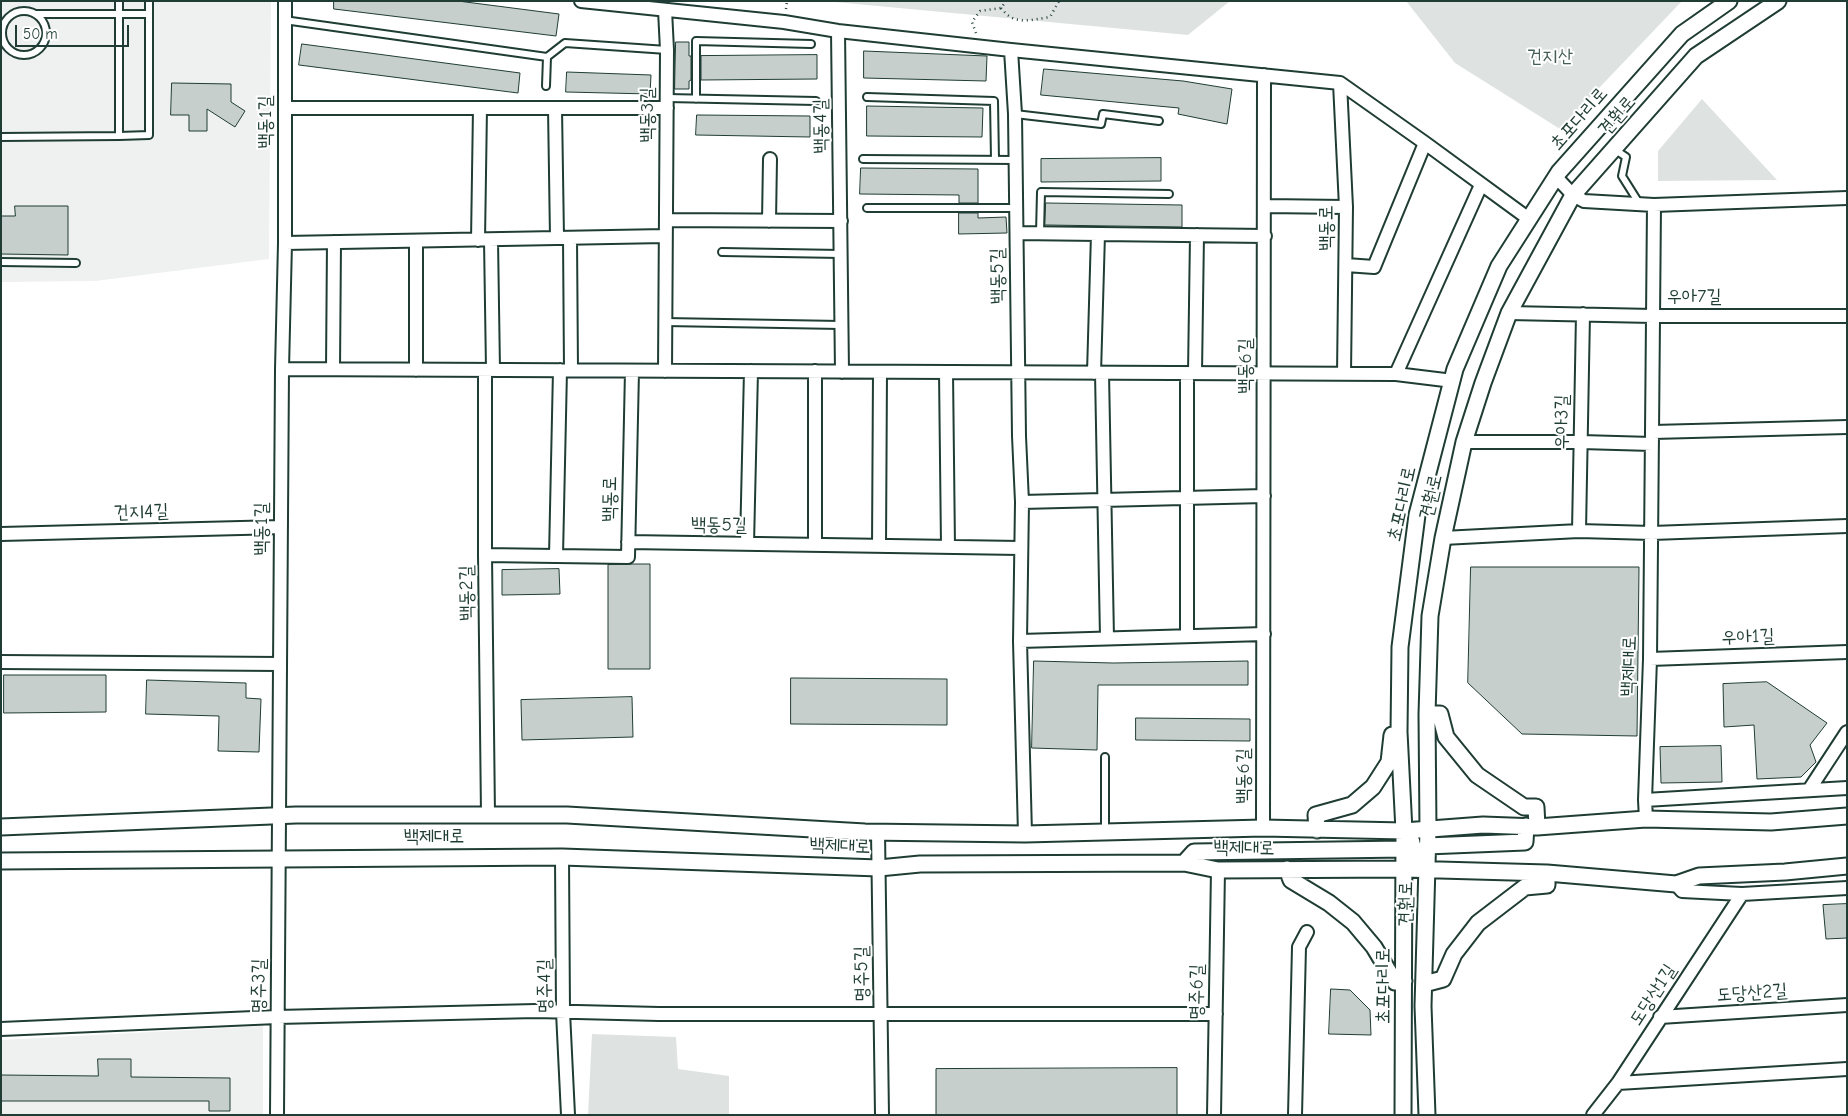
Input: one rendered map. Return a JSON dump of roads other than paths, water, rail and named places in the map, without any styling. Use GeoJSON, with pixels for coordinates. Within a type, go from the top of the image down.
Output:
{"type":"FeatureCollection","features":[{"type":"Feature","properties":{"kind":"street","name":"백동1길"},"geometry":{"type":"LineString","coordinates":[[280,816],[285,1]]}},
{"type":"Feature","properties":{"kind":"street"},"geometry":{"type":"LineString","coordinates":[[581,1],[784,22],[838,31],[1011,50],[1340,83],[1425,142],[1529,219]]}},
{"type":"Feature","properties":{"kind":"street","name":"초포다리로"},"geometry":{"type":"LineString","coordinates":[[1403,1115],[1404,831],[1399,732],[1400,647],[1417,515],[1454,369],[1499,266],[1556,177],[1682,34],[1730,1]]}},
{"type":"Feature","properties":{"kind":"street","name":"견훤로"},"geometry":{"type":"LineString","coordinates":[[1427,1115],[1423,1006],[1428,846],[1430,616],[1443,538],[1464,442],[1509,313],[1573,195],[1696,56],[1778,1]]}},
{"type":"Feature","properties":{"kind":"street","name":"백동3길"},"geometry":{"type":"LineString","coordinates":[[664,371],[667,103],[665,10]]}},
{"type":"Feature","properties":{"kind":"street","name":"백동4길"},"geometry":{"type":"LineString","coordinates":[[838,31],[842,372]]}},
{"type":"Feature","properties":{"kind":"street","name":"백동5길"},"geometry":{"type":"LineString","coordinates":[[1011,50],[1016,160],[1018,372],[1022,502],[1020,641],[1025,834]]}},
{"type":"Feature","properties":{"kind":"street","name":"백동6길"},"geometry":{"type":"LineString","coordinates":[[1263,828],[1264,75]]}},
{"type":"Feature","properties":{"kind":"street","name":"백동로"},"geometry":{"type":"LineString","coordinates":[[1340,83],[1346,207],[1344,374]]}},
{"type":"Feature","properties":{"kind":"street"},"geometry":{"type":"LineString","coordinates":[[285,108],[555,108],[667,103]]}},
{"type":"Feature","properties":{"kind":"street"},"geometry":{"type":"LineString","coordinates":[[480,108],[489,370]]}},
{"type":"Feature","properties":{"kind":"street"},"geometry":{"type":"LineString","coordinates":[[555,108],[563,238],[566,370],[556,556]]}},
{"type":"Feature","properties":{"kind":"street"},"geometry":{"type":"LineString","coordinates":[[1346,265],[1374,267],[1425,142]]}},
{"type":"Feature","properties":{"kind":"street"},"geometry":{"type":"LineString","coordinates":[[770,160],[770,221]]}},
{"type":"Feature","properties":{"kind":"street"},"geometry":{"type":"LineString","coordinates":[[1556,177],[1573,195],[1584,201],[1654,204],[1847,198]]}},
{"type":"Feature","properties":{"kind":"street"},"geometry":{"type":"LineString","coordinates":[[1396,374],[1481,185]]}},
{"type":"Feature","properties":{"kind":"street","name":"우아7길"},"geometry":{"type":"LineString","coordinates":[[1654,204],[1653,316],[1847,316]]}},
{"type":"Feature","properties":{"kind":"street"},"geometry":{"type":"LineString","coordinates":[[1265,206],[1346,207]]}},
{"type":"Feature","properties":{"kind":"street"},"geometry":{"type":"LineString","coordinates":[[666,220],[841,221]]}},
{"type":"Feature","properties":{"kind":"street"},"geometry":{"type":"LineString","coordinates":[[1016,233],[1265,236]]}},
{"type":"Feature","properties":{"kind":"street"},"geometry":{"type":"LineString","coordinates":[[1098,234],[1098,373],[1104,500],[1107,638]]}},
{"type":"Feature","properties":{"kind":"street"},"geometry":{"type":"LineString","coordinates":[[1187,636],[1187,498],[1196,235]]}},
{"type":"Feature","properties":{"kind":"street"},"geometry":{"type":"LineString","coordinates":[[285,243],[665,236]]}},
{"type":"Feature","properties":{"kind":"street"},"geometry":{"type":"LineString","coordinates":[[416,241],[416,370]]}},
{"type":"Feature","properties":{"kind":"street"},"geometry":{"type":"LineString","coordinates":[[333,369],[334,242]]}},
{"type":"Feature","properties":{"kind":"street"},"geometry":{"type":"LineString","coordinates":[[1509,313],[1653,316],[1652,533]]}},
{"type":"Feature","properties":{"kind":"street","name":"우아3길"},"geometry":{"type":"LineString","coordinates":[[1579,531],[1583,314]]}},
{"type":"Feature","properties":{"kind":"street"},"geometry":{"type":"LineString","coordinates":[[282,369],[1396,374],[1452,381]]}},
{"type":"Feature","properties":{"kind":"street","name":"백동2길"},"geometry":{"type":"LineString","coordinates":[[488,815],[485,555],[489,370]]}},
{"type":"Feature","properties":{"kind":"street","name":"백동로"},"geometry":{"type":"LineString","coordinates":[[485,555],[628,557],[632,371]]}},
{"type":"Feature","properties":{"kind":"street"},"geometry":{"type":"LineString","coordinates":[[747,544],[751,371]]}},
{"type":"Feature","properties":{"kind":"street"},"geometry":{"type":"LineString","coordinates":[[815,372],[815,545]]}},
{"type":"Feature","properties":{"kind":"street"},"geometry":{"type":"LineString","coordinates":[[879,546],[880,372]]}},
{"type":"Feature","properties":{"kind":"street"},"geometry":{"type":"LineString","coordinates":[[946,372],[948,547]]}},
{"type":"Feature","properties":{"kind":"street"},"geometry":{"type":"LineString","coordinates":[[1464,442],[1581,442],[1847,427]]}},
{"type":"Feature","properties":{"kind":"street"},"geometry":{"type":"LineString","coordinates":[[1022,502],[1264,496]]}},
{"type":"Feature","properties":{"kind":"street","name":"건지4길"},"geometry":{"type":"LineString","coordinates":[[1,534],[281,526]]}},
{"type":"Feature","properties":{"kind":"street"},"geometry":{"type":"LineString","coordinates":[[1443,538],[1579,531],[1652,533],[1847,526]]}},
{"type":"Feature","properties":{"kind":"street","name":"백제대로"},"geometry":{"type":"LineString","coordinates":[[1646,819],[1652,533]]}},
{"type":"Feature","properties":{"kind":"street","name":"백동5길"},"geometry":{"type":"LineString","coordinates":[[628,542],[1020,548]]}},
{"type":"Feature","properties":{"kind":"street"},"geometry":{"type":"LineString","coordinates":[[1020,641],[1264,634]]}},
{"type":"Feature","properties":{"kind":"street","name":"우아1길"},"geometry":{"type":"LineString","coordinates":[[1650,659],[1847,652]]}},
{"type":"Feature","properties":{"kind":"street"},"geometry":{"type":"LineString","coordinates":[[1,662],[280,664]]}},
{"type":"Feature","properties":{"kind":"street"},"geometry":{"type":"LineString","coordinates":[[1404,869],[1428,846],[1525,842],[1536,807],[1524,806],[1476,775],[1446,737],[1440,714],[1428,714]]}},
{"type":"Feature","properties":{"kind":"street"},"geometry":{"type":"LineString","coordinates":[[1317,830],[1316,815],[1352,805],[1373,787],[1389,762],[1392,733],[1399,732]]}},
{"type":"Feature","properties":{"kind":"street"},"geometry":{"type":"LineString","coordinates":[[1809,790],[1847,732]]}},
{"type":"Feature","properties":{"kind":"street"},"geometry":{"type":"LineString","coordinates":[[1645,800],[1847,788]]}},
{"type":"Feature","properties":{"kind":"street","name":"백제대로"},"geometry":{"type":"LineString","coordinates":[[1,827],[280,816],[567,815],[878,832],[1025,834],[1263,828],[1404,831],[1483,825],[1531,826],[1646,819],[1771,822],[1847,816]]}},
{"type":"Feature","properties":{"kind":"street","name":"명주3길"},"geometry":{"type":"LineString","coordinates":[[277,1115],[280,816]]}},
{"type":"Feature","properties":{"kind":"street"},"geometry":{"type":"LineString","coordinates":[[1184,863],[1194,852],[1404,849],[1428,830]]}},
{"type":"Feature","properties":{"kind":"street","name":"명주5길"},"geometry":{"type":"LineString","coordinates":[[878,832],[882,1115]]}},
{"type":"Feature","properties":{"kind":"street","name":"백제대로"},"geometry":{"type":"LineString","coordinates":[[1,861],[562,856],[878,868],[920,864],[1184,863],[1218,870],[1404,869],[1546,873],[1676,884],[1699,876],[1785,872],[1847,866]]}},
{"type":"Feature","properties":{"kind":"street","name":"명주4길"},"geometry":{"type":"LineString","coordinates":[[562,856],[563,1012],[568,1115]]}},
{"type":"Feature","properties":{"kind":"street"},"geometry":{"type":"LineString","coordinates":[[1287,869],[1291,880],[1329,903],[1353,922],[1374,947],[1395,982],[1404,981]]}},
{"type":"Feature","properties":{"kind":"street","name":"명주6길"},"geometry":{"type":"LineString","coordinates":[[1214,1115],[1218,870]]}},
{"type":"Feature","properties":{"kind":"street"},"geometry":{"type":"LineString","coordinates":[[1424,984],[1443,979],[1454,954],[1478,923],[1525,888],[1547,885],[1546,873]]}},
{"type":"Feature","properties":{"kind":"street","name":"백제대로"},"geometry":{"type":"LineString","coordinates":[[1676,884],[1682,891],[1742,894],[1847,888]]}},
{"type":"Feature","properties":{"kind":"street","name":"도당산1길"},"geometry":{"type":"LineString","coordinates":[[1592,1115],[1618,1083],[1742,894]]}},
{"type":"Feature","properties":{"kind":"street"},"geometry":{"type":"LineString","coordinates":[[1295,1115],[1299,947],[1307,932]]}},
{"type":"Feature","properties":{"kind":"street","name":"도당산2길"},"geometry":{"type":"LineString","coordinates":[[1660,1017],[1847,1005]]}},
{"type":"Feature","properties":{"kind":"street"},"geometry":{"type":"LineString","coordinates":[[1,1029],[277,1017],[536,1011],[659,1014],[1216,1014]]}},
{"type":"Feature","properties":{"kind":"street"},"geometry":{"type":"LineString","coordinates":[[1618,1083],[1847,1069]]}},
{"type":"Feature","properties":{"kind":"lane"},"geometry":{"type":"LineString","coordinates":[[119,1],[119,136]]}},
{"type":"Feature","properties":{"kind":"lane"},"geometry":{"type":"LineString","coordinates":[[1,137],[150,135],[149,1]]}},
{"type":"Feature","properties":{"kind":"lane"},"geometry":{"type":"LineString","coordinates":[[35,14],[44,25],[45,40],[36,51],[23,55],[16,54],[5,44],[2,30],[4,23],[14,13],[149,14]]}},
{"type":"Feature","properties":{"kind":"lane"},"geometry":{"type":"LineString","coordinates":[[284,20],[547,57],[565,42],[667,50]]}},
{"type":"Feature","properties":{"kind":"lane"},"geometry":{"type":"LineString","coordinates":[[696,99],[696,41],[811,44]]}},
{"type":"Feature","properties":{"kind":"lane"},"geometry":{"type":"LineString","coordinates":[[546,86],[547,57]]}},
{"type":"Feature","properties":{"kind":"lane"},"geometry":{"type":"LineString","coordinates":[[867,97],[994,101],[995,160]]}},
{"type":"Feature","properties":{"kind":"lane"},"geometry":{"type":"LineString","coordinates":[[667,103],[696,99],[816,101]]}},
{"type":"Feature","properties":{"kind":"lane"},"geometry":{"type":"LineString","coordinates":[[1015,114],[1101,124],[1103,114],[1159,121]]}},
{"type":"Feature","properties":{"kind":"lane"},"geometry":{"type":"LineString","coordinates":[[1614,149],[1626,157],[1622,176],[1640,204]]}},
{"type":"Feature","properties":{"kind":"lane"},"geometry":{"type":"LineString","coordinates":[[863,159],[1016,160]]}},
{"type":"Feature","properties":{"kind":"lane"},"geometry":{"type":"LineString","coordinates":[[1040,233],[1041,192],[1169,194]]}},
{"type":"Feature","properties":{"kind":"lane"},"geometry":{"type":"LineString","coordinates":[[867,208],[1016,208]]}},
{"type":"Feature","properties":{"kind":"lane"},"geometry":{"type":"LineString","coordinates":[[722,252],[841,254]]}},
{"type":"Feature","properties":{"kind":"lane"},"geometry":{"type":"LineString","coordinates":[[1,262],[76,263]]}},
{"type":"Feature","properties":{"kind":"lane"},"geometry":{"type":"LineString","coordinates":[[665,322],[841,325]]}},
{"type":"Feature","properties":{"kind":"lane"},"geometry":{"type":"LineString","coordinates":[[1105,757],[1105,832]]}},
{"type":"Feature","properties":{"kind":"park label","name":"건지산"},"geometry":{"type":"Point","coordinates":[1550,57]}}]}
